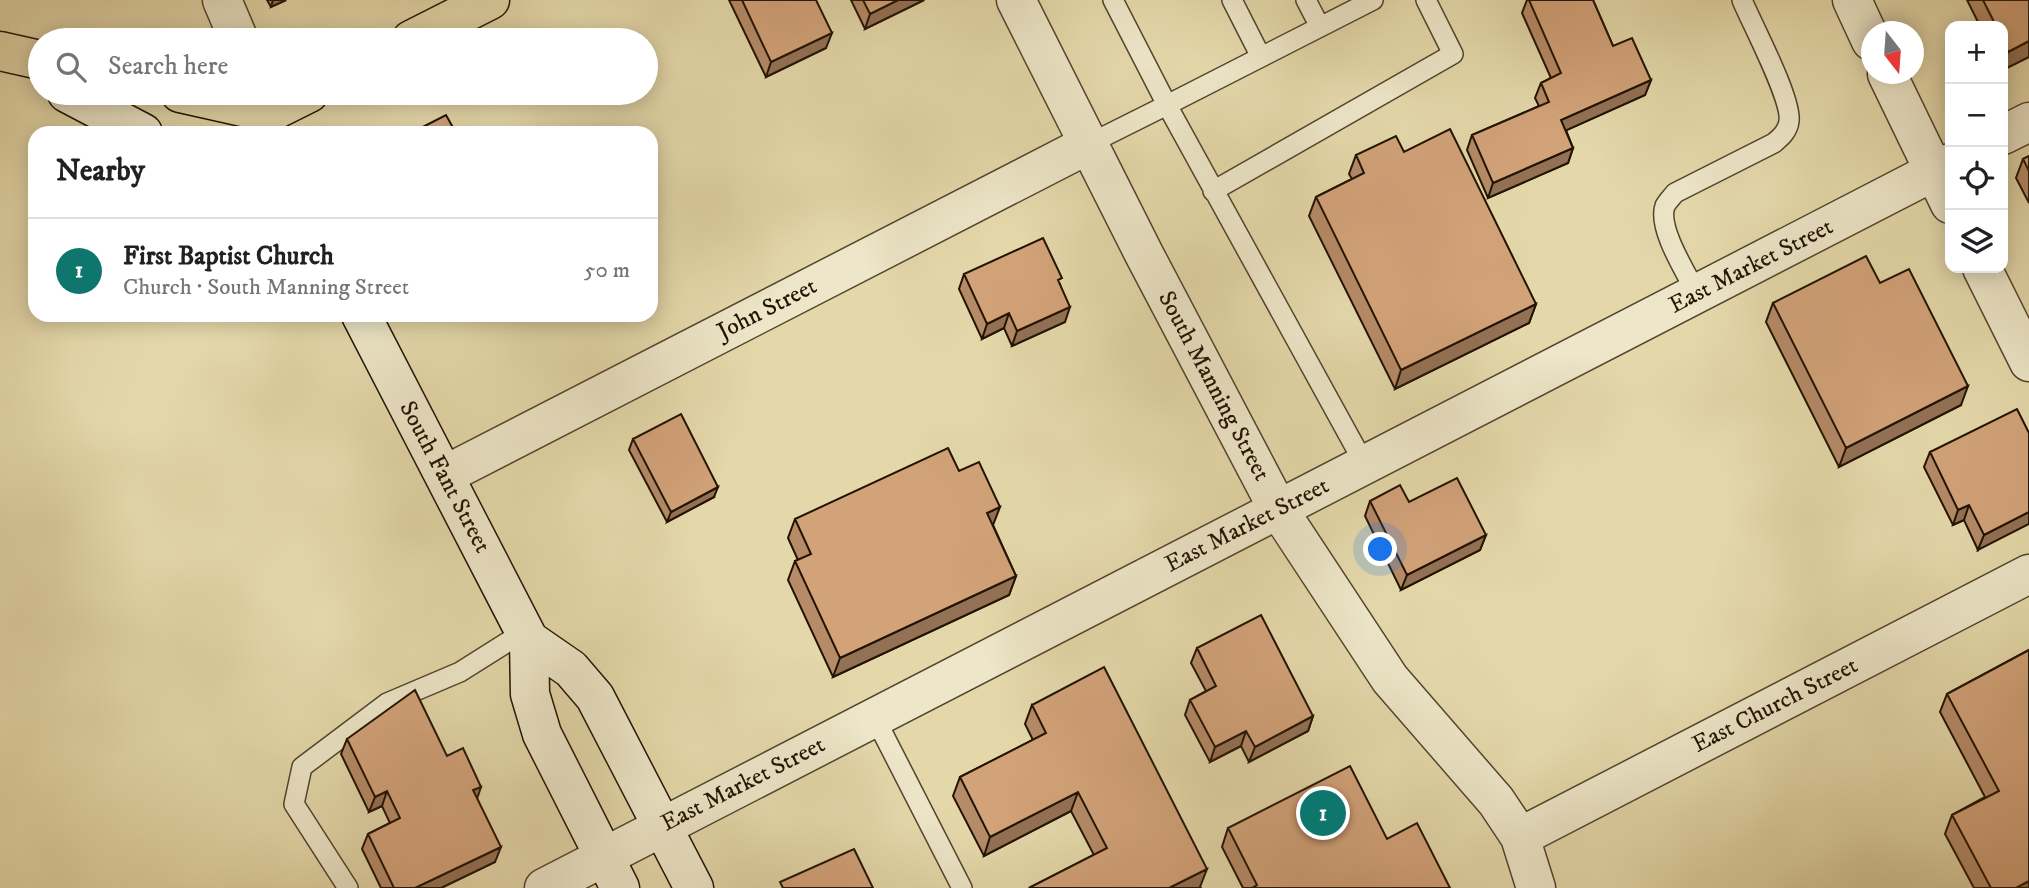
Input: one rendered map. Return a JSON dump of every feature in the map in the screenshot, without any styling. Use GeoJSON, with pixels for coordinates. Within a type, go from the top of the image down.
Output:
{"type":"FeatureCollection","features":[{"type":"Feature","properties":{"kind":"main road"},"geometry":{"type":"LineString","coordinates":[[435,28],[490,0]]}},
{"type":"Feature","properties":{"kind":"main road"},"geometry":{"type":"LineString","coordinates":[[0,51],[28,57]]}},
{"type":"Feature","properties":{"kind":"main road"},"geometry":{"type":"LineString","coordinates":[[233,105],[269,113],[285,105]]}},
{"type":"Feature","properties":{"kind":"street"},"geometry":{"type":"LineString","coordinates":[[222,0],[234,28]]}},
{"type":"Feature","properties":{"kind":"street","name":"South Manning Street"},"geometry":{"type":"LineString","coordinates":[[1016,0],[1278,509],[1390,680],[1496,800],[1520,836],[1536,888]]}},
{"type":"Feature","properties":{"kind":"street"},"geometry":{"type":"LineString","coordinates":[[1852,0],[1862,21]]}},
{"type":"Feature","properties":{"kind":"street"},"geometry":{"type":"LineString","coordinates":[[0,57],[28,72]]}},
{"type":"Feature","properties":{"kind":"street"},"geometry":{"type":"LineString","coordinates":[[1893,84],[1945,179]]}},
{"type":"Feature","properties":{"kind":"street"},"geometry":{"type":"LineString","coordinates":[[90,105],[130,126]]}},
{"type":"Feature","properties":{"kind":"street"},"geometry":{"type":"LineString","coordinates":[[2008,132],[2029,122]]}},
{"type":"Feature","properties":{"kind":"street","name":"John Street"},"geometry":{"type":"LineString","coordinates":[[445,475],[1089,144]]}},
{"type":"Feature","properties":{"kind":"street","name":"East Market Street"},"geometry":{"type":"LineString","coordinates":[[544,888],[612,872],[662,826],[1698,294],[1945,179]]}},
{"type":"Feature","properties":{"kind":"street"},"geometry":{"type":"LineString","coordinates":[[1984,273],[2029,362]]}},
{"type":"Feature","properties":{"kind":"street"},"geometry":{"type":"LineString","coordinates":[[352,322],[382,360]]}},
{"type":"Feature","properties":{"kind":"street","name":"South Fant Street"},"geometry":{"type":"LineString","coordinates":[[363,322],[527,635],[530,694],[542,734],[612,872]]}},
{"type":"Feature","properties":{"kind":"street","name":"East Church Street"},"geometry":{"type":"LineString","coordinates":[[1520,836],[2029,574]]}},
{"type":"Feature","properties":{"kind":"street","name":"South Fant Street"},"geometry":{"type":"LineString","coordinates":[[527,635],[571,668],[595,697],[694,888]]}},
{"type":"Feature","properties":{"kind":"lane"},"geometry":{"type":"LineString","coordinates":[[1113,0],[1213,191],[1365,465]]}},
{"type":"Feature","properties":{"kind":"lane"},"geometry":{"type":"LineString","coordinates":[[1232,0],[1261,57]]}},
{"type":"Feature","properties":{"kind":"lane"},"geometry":{"type":"LineString","coordinates":[[1306,0],[1320,27]]}},
{"type":"Feature","properties":{"kind":"lane"},"geometry":{"type":"LineString","coordinates":[[1089,144],[1373,0]]}},
{"type":"Feature","properties":{"kind":"lane"},"geometry":{"type":"LineString","coordinates":[[1213,191],[1453,54],[1426,0]]}},
{"type":"Feature","properties":{"kind":"lane"},"geometry":{"type":"LineString","coordinates":[[1698,294],[1668,235],[1663,220],[1665,205],[1675,193],[1774,144],[1784,134],[1789,123],[1785,97],[1742,0]]}},
{"type":"Feature","properties":{"kind":"lane"},"geometry":{"type":"LineString","coordinates":[[348,888],[295,804],[302,766],[387,703],[460,672],[527,635]]}},
{"type":"Feature","properties":{"kind":"lane"},"geometry":{"type":"LineString","coordinates":[[874,716],[962,888]]}},
{"type":"Feature","properties":{"kind":"building"},"geometry":{"type":"Polygon","coordinates":[[[742,0],[816,0],[832,33],[771,62],[742,0]]]}},
{"type":"Feature","properties":{"kind":"building"},"geometry":{"type":"Polygon","coordinates":[[[863,0],[898,0],[870,14],[863,0]]]}},
{"type":"Feature","properties":{"kind":"building"},"geometry":{"type":"Polygon","coordinates":[[[1529,0],[1593,0],[1613,46],[1632,38],[1651,80],[1561,120],[1573,148],[1493,183],[1472,135],[1549,102],[1541,83],[1561,73],[1529,0]]]}},
{"type":"Feature","properties":{"kind":"building"},"geometry":{"type":"Polygon","coordinates":[[[1983,0],[2029,0],[2029,41],[2008,52],[2008,21],[1994,21],[1983,0]]]}},
{"type":"Feature","properties":{"kind":"building"},"geometry":{"type":"Polygon","coordinates":[[[446,115],[452,126],[425,126],[446,115]]]}},
{"type":"Feature","properties":{"kind":"building"},"geometry":{"type":"Polygon","coordinates":[[[1450,129],[1536,304],[1401,370],[1316,197],[1364,173],[1356,155],[1396,136],[1404,152],[1450,129]]]}},
{"type":"Feature","properties":{"kind":"building"},"geometry":{"type":"Polygon","coordinates":[[[2029,156],[2029,171],[2023,159],[2029,156]]]}},
{"type":"Feature","properties":{"kind":"building"},"geometry":{"type":"Polygon","coordinates":[[[1043,238],[1062,278],[1058,280],[1070,307],[1017,331],[1009,313],[987,324],[964,274],[1043,238]]]}},
{"type":"Feature","properties":{"kind":"building"},"geometry":{"type":"Polygon","coordinates":[[[1866,256],[1880,283],[1909,269],[1968,386],[1846,448],[1773,303],[1866,256]]]}},
{"type":"Feature","properties":{"kind":"building"},"geometry":{"type":"Polygon","coordinates":[[[2017,409],[2029,433],[2029,512],[1984,535],[1969,505],[1958,510],[1930,452],[2017,409]]]}},
{"type":"Feature","properties":{"kind":"building"},"geometry":{"type":"Polygon","coordinates":[[[681,414],[718,487],[671,512],[633,439],[681,414]]]}},
{"type":"Feature","properties":{"kind":"building"},"geometry":{"type":"Polygon","coordinates":[[[948,448],[959,471],[979,462],[1000,507],[987,513],[1016,576],[840,658],[795,561],[811,554],[795,519],[948,448]]]}},
{"type":"Feature","properties":{"kind":"building"},"geometry":{"type":"Polygon","coordinates":[[[1457,478],[1486,535],[1407,575],[1370,501],[1400,485],[1409,502],[1457,478]]]}},
{"type":"Feature","properties":{"kind":"building"},"geometry":{"type":"Polygon","coordinates":[[[1261,615],[1313,716],[1255,747],[1246,731],[1215,747],[1190,700],[1216,686],[1197,648],[1261,615]]]}},
{"type":"Feature","properties":{"kind":"building"},"geometry":{"type":"Polygon","coordinates":[[[2029,650],[2029,881],[2016,888],[1991,888],[1952,815],[1999,791],[1947,694],[2029,650]]]}},
{"type":"Feature","properties":{"kind":"building"},"geometry":{"type":"Polygon","coordinates":[[[1104,667],[1207,869],[1169,888],[1029,888],[1107,848],[1078,792],[990,837],[960,777],[1046,733],[1032,705],[1104,667]]]}},
{"type":"Feature","properties":{"kind":"building"},"geometry":{"type":"Polygon","coordinates":[[[415,690],[447,756],[463,748],[481,787],[473,790],[501,847],[415,888],[394,888],[368,834],[400,818],[387,791],[375,797],[347,739],[415,690]]]}},
{"type":"Feature","properties":{"kind":"building"},"geometry":{"type":"Polygon","coordinates":[[[1350,766],[1387,839],[1417,823],[1450,888],[1252,888],[1257,885],[1228,828],[1350,766]]]}},
{"type":"Feature","properties":{"kind":"building"},"geometry":{"type":"Polygon","coordinates":[[[854,849],[873,888],[783,888],[780,882],[854,849]]]}},
{"type":"Feature","properties":{"kind":"place","name":"First Baptist Church"},"geometry":{"type":"Point","coordinates":[1323,813]}}]}
